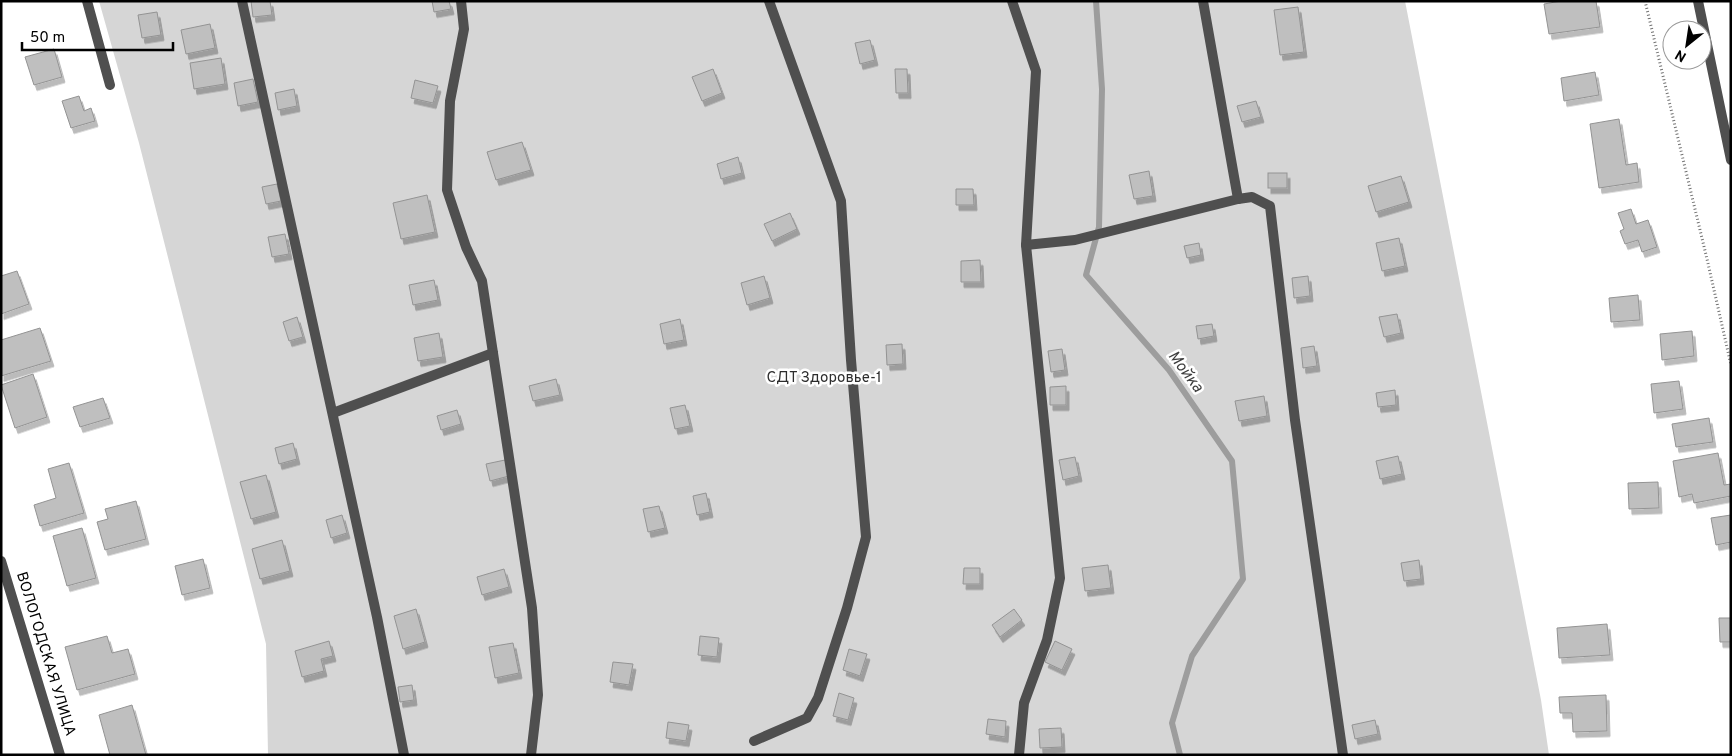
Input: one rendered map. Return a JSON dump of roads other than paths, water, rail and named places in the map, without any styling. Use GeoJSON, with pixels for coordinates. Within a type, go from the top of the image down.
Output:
{"type":"FeatureCollection","features":[{"type":"Feature","properties":{"kind":"street"},"geometry":{"type":"LineString","coordinates":[[88,1],[110,85]]}},
{"type":"Feature","properties":{"kind":"street"},"geometry":{"type":"LineString","coordinates":[[242,1],[377,616],[404,755]]}},
{"type":"Feature","properties":{"kind":"street"},"geometry":{"type":"LineString","coordinates":[[461,1],[464,29],[450,101],[448,190],[466,247],[482,281],[532,608],[538,695],[531,755]]}},
{"type":"Feature","properties":{"kind":"street"},"geometry":{"type":"LineString","coordinates":[[754,741],[807,718],[818,698],[848,608],[866,537],[851,360],[841,201],[770,1]]}},
{"type":"Feature","properties":{"kind":"street"},"geometry":{"type":"LineString","coordinates":[[1012,1],[1036,70],[1026,245],[1060,578],[1047,640],[1024,703],[1019,755]]}},
{"type":"Feature","properties":{"kind":"street"},"geometry":{"type":"LineString","coordinates":[[1203,1],[1238,199]]}},
{"type":"Feature","properties":{"kind":"street"},"geometry":{"type":"LineString","coordinates":[[1698,1],[1731,160]]}},
{"type":"Feature","properties":{"kind":"street"},"geometry":{"type":"LineString","coordinates":[[1026,245],[1075,240],[1252,196],[1270,206],[1295,420],[1343,755]]}},
{"type":"Feature","properties":{"kind":"street"},"geometry":{"type":"LineString","coordinates":[[333,413],[493,353]]}},
{"type":"Feature","properties":{"kind":"street","name":"ВОЛОГОДСКАЯ УЛИЦА"},"geometry":{"type":"LineString","coordinates":[[1,561],[60,755]]}},
{"type":"Feature","properties":{"kind":"waterway","name":"Мойка"},"geometry":{"type":"LineString","coordinates":[[1096,1],[1102,89],[1099,227],[1086,275],[1169,370],[1232,461],[1243,579],[1192,656],[1172,723],[1180,755]]}},
{"type":"Feature","properties":{"kind":"park label","name":"СДТ Здоровье-1"},"geometry":{"type":"Point","coordinates":[824,378]}}]}
